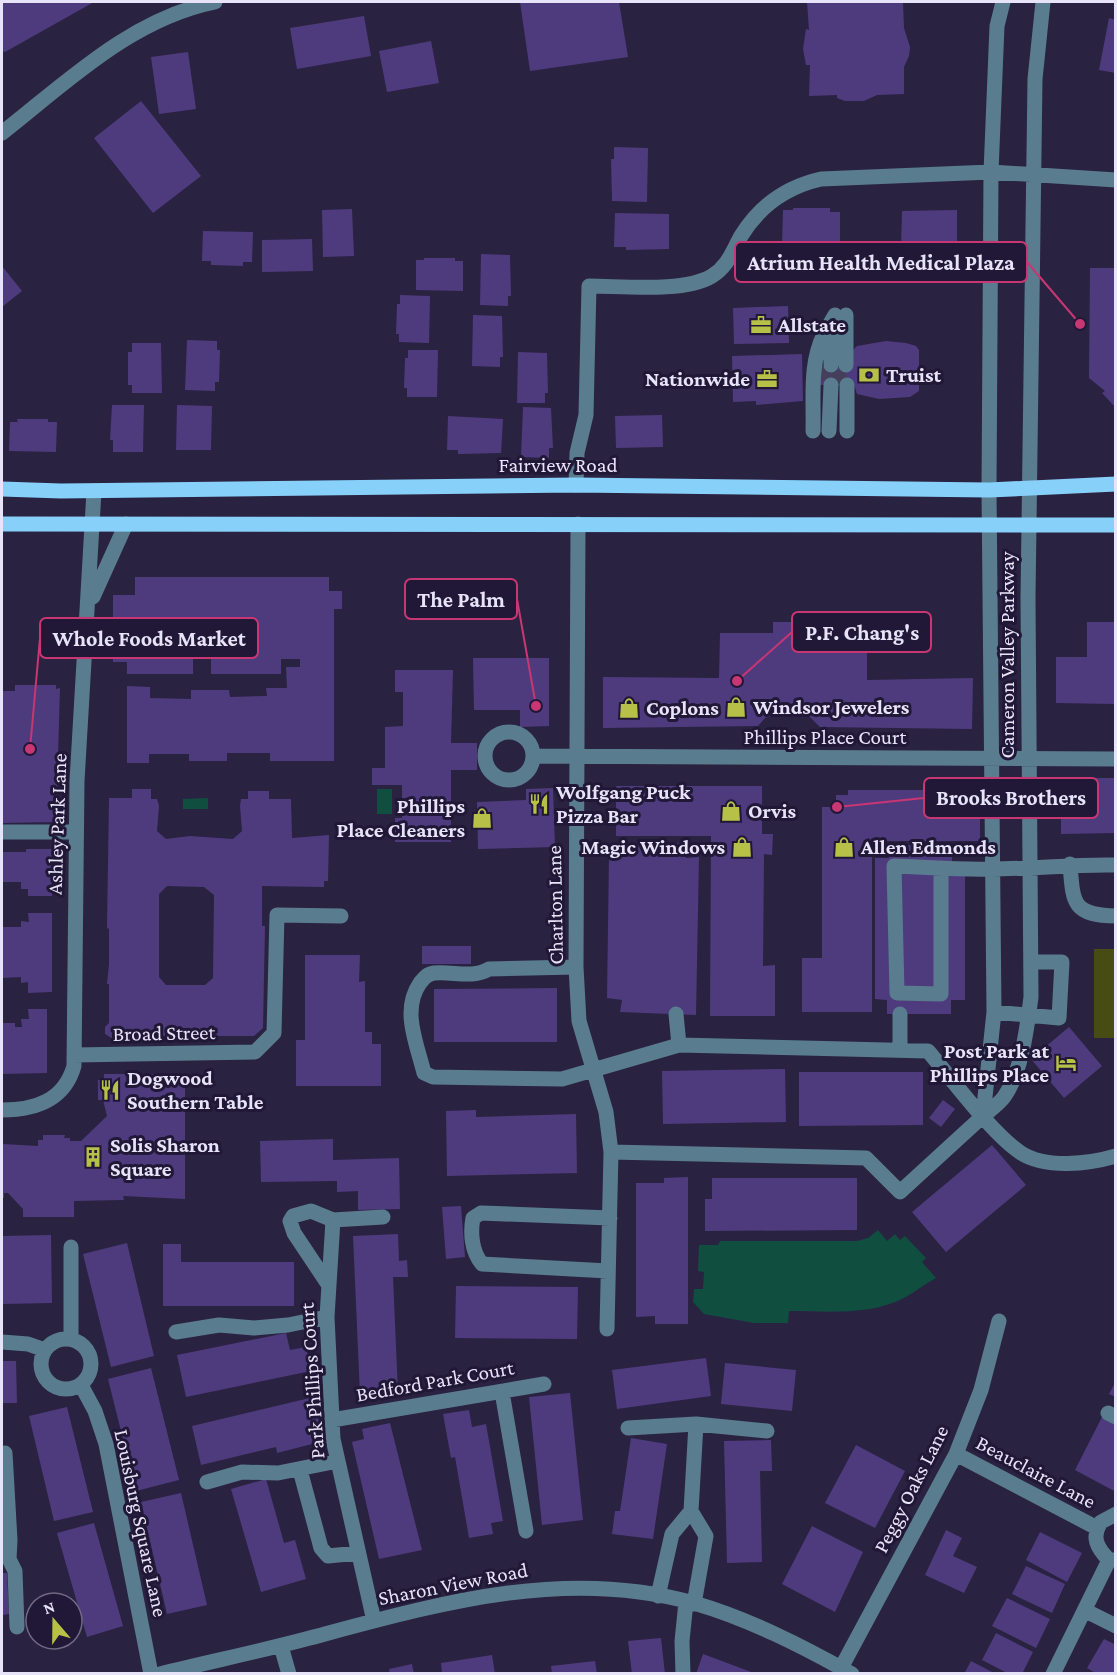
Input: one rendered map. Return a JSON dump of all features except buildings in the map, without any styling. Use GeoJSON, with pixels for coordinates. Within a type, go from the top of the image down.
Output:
{"type":"FeatureCollection","features":[{"type":"Feature","properties":{"kind":"main road","name":"Fairview Road"},"geometry":{"type":"LineString","coordinates":[[2,489],[94,491],[576,485],[989,490],[1116,484]]}},
{"type":"Feature","properties":{"kind":"main road"},"geometry":{"type":"LineString","coordinates":[[2,524],[1116,525]]}},
{"type":"Feature","properties":{"kind":"street"},"geometry":{"type":"LineString","coordinates":[[2,134],[126,37],[172,14],[213,2]]}},
{"type":"Feature","properties":{"kind":"street","name":"Cameron Valley Parkway"},"geometry":{"type":"LineString","coordinates":[[983,1116],[994,1012],[989,490],[991,172],[998,26],[1002,2]]}},
{"type":"Feature","properties":{"kind":"street","name":"Cameron Valley Parkway"},"geometry":{"type":"LineString","coordinates":[[983,1116],[1004,1096],[1017,1065],[1029,1015],[1031,962],[1028,759],[1029,525],[1035,79],[1043,2]]}},
{"type":"Feature","properties":{"kind":"street"},"geometry":{"type":"LineString","coordinates":[[576,485],[577,453],[586,415],[589,286],[685,285],[711,277],[729,262],[742,236],[759,212],[778,194],[799,184],[821,179],[991,172],[1116,180]]}},
{"type":"Feature","properties":{"kind":"street"},"geometry":{"type":"LineString","coordinates":[[824,334],[835,365],[829,342],[840,315],[824,334],[815,351],[812,367],[830,431],[835,385]]}},
{"type":"Feature","properties":{"kind":"street","name":"Ashley Park Lane"},"geometry":{"type":"LineString","coordinates":[[2,1110],[26,1108],[50,1101],[70,1080],[74,1055],[77,781],[94,491]]}},
{"type":"Feature","properties":{"kind":"street"},"geometry":{"type":"LineString","coordinates":[[89,605],[126,524]]}},
{"type":"Feature","properties":{"kind":"street","name":"Charlton Lane"},"geometry":{"type":"LineString","coordinates":[[578,524],[576,967],[579,1021],[606,1112],[610,1152],[607,1329]]}},
{"type":"Feature","properties":{"kind":"street","name":"Phillips Place Court"},"geometry":{"type":"LineString","coordinates":[[534,756],[1116,759]]}},
{"type":"Feature","properties":{"kind":"street"},"geometry":{"type":"LineString","coordinates":[[2,832],[76,832]]}},
{"type":"Feature","properties":{"kind":"street"},"geometry":{"type":"LineString","coordinates":[[1070,864],[1073,898],[1080,910],[1093,916],[1116,916]]}},
{"type":"Feature","properties":{"kind":"street"},"geometry":{"type":"LineString","coordinates":[[941,868],[941,994],[897,993],[894,867],[992,869],[1070,864],[1116,865]]}},
{"type":"Feature","properties":{"kind":"street","name":"Broad Street"},"geometry":{"type":"LineString","coordinates":[[74,1055],[255,1052],[274,1033],[278,915],[341,916]]}},
{"type":"Feature","properties":{"kind":"street"},"geometry":{"type":"LineString","coordinates":[[994,1012],[1059,1018],[1062,963],[1031,962]]}},
{"type":"Feature","properties":{"kind":"street"},"geometry":{"type":"LineString","coordinates":[[576,967],[489,969],[480,974],[432,973],[425,976],[412,994],[409,1008],[424,1073],[433,1077],[562,1079],[679,1045],[928,1051],[983,1116],[1022,1154],[1042,1161],[1096,1162],[1116,1156]]}},
{"type":"Feature","properties":{"kind":"street"},"geometry":{"type":"LineString","coordinates":[[676,1014],[679,1045]]}},
{"type":"Feature","properties":{"kind":"street"},"geometry":{"type":"LineString","coordinates":[[900,1014],[900,1050]]}},
{"type":"Feature","properties":{"kind":"street"},"geometry":{"type":"LineString","coordinates":[[610,1152],[866,1158],[900,1192],[983,1116]]}},
{"type":"Feature","properties":{"kind":"street"},"geometry":{"type":"LineString","coordinates":[[328,1284],[294,1233],[290,1221],[293,1215],[311,1211],[333,1220],[383,1217]]}},
{"type":"Feature","properties":{"kind":"street"},"geometry":{"type":"LineString","coordinates":[[608,1271],[482,1264],[474,1255],[472,1227],[473,1218],[481,1213],[610,1218]]}},
{"type":"Feature","properties":{"kind":"street","name":"Park Phillips Court"},"geometry":{"type":"LineString","coordinates":[[333,1220],[327,1317],[332,1420],[338,1461],[374,1621]]}},
{"type":"Feature","properties":{"kind":"street"},"geometry":{"type":"LineString","coordinates":[[71,1247],[71,1339]]}},
{"type":"Feature","properties":{"kind":"street"},"geometry":{"type":"LineString","coordinates":[[176,1332],[219,1325],[254,1328],[288,1325],[327,1317]]}},
{"type":"Feature","properties":{"kind":"street","name":"Peggy Oaks Lane"},"geometry":{"type":"LineString","coordinates":[[846,1671],[956,1454],[981,1390],[999,1321]]}},
{"type":"Feature","properties":{"kind":"street"},"geometry":{"type":"LineString","coordinates":[[61,1339],[71,1339],[87,1349],[91,1359],[87,1378],[71,1389],[52,1385],[42,1369],[45,1350],[61,1339]]}},
{"type":"Feature","properties":{"kind":"street"},"geometry":{"type":"LineString","coordinates":[[2,1342],[28,1344],[45,1350]]}},
{"type":"Feature","properties":{"kind":"street","name":"Louisburg Square Lane"},"geometry":{"type":"LineString","coordinates":[[81,1384],[95,1411],[106,1444],[151,1674]]}},
{"type":"Feature","properties":{"kind":"street","name":"Bedford Park Court"},"geometry":{"type":"LineString","coordinates":[[332,1420],[544,1384]]}},
{"type":"Feature","properties":{"kind":"street"},"geometry":{"type":"LineString","coordinates":[[502,1392],[526,1531]]}},
{"type":"Feature","properties":{"kind":"street"},"geometry":{"type":"LineString","coordinates":[[628,1428],[696,1424],[767,1431]]}},
{"type":"Feature","properties":{"kind":"street"},"geometry":{"type":"LineString","coordinates":[[683,1674],[682,1641],[706,1536],[692,1511],[696,1424]]}},
{"type":"Feature","properties":{"kind":"street"},"geometry":{"type":"LineString","coordinates":[[5,1454],[10,1540],[5,1560],[15,1571],[17,1627]]}},
{"type":"Feature","properties":{"kind":"street","name":"Beauclaire Lane"},"geometry":{"type":"LineString","coordinates":[[956,1454],[1097,1528]]}},
{"type":"Feature","properties":{"kind":"street"},"geometry":{"type":"LineString","coordinates":[[207,1482],[242,1472],[278,1473],[338,1461]]}},
{"type":"Feature","properties":{"kind":"street"},"geometry":{"type":"LineString","coordinates":[[300,1470],[321,1548],[328,1556],[358,1553]]}},
{"type":"Feature","properties":{"kind":"street"},"geometry":{"type":"LineString","coordinates":[[658,1596],[672,1534],[692,1511]]}},
{"type":"Feature","properties":{"kind":"street"},"geometry":{"type":"LineString","coordinates":[[1053,1674],[1112,1560],[1096,1544],[1097,1528],[1107,1517],[1116,1514]]}},
{"type":"Feature","properties":{"kind":"street","name":"Sharon View Road"},"geometry":{"type":"LineString","coordinates":[[160,1674],[502,1592],[586,1587],[658,1596],[690,1603],[759,1627],[846,1671]]}},
{"type":"Feature","properties":{"kind":"street"},"geometry":{"type":"LineString","coordinates":[[1086,1611],[1116,1626]]}},
{"type":"Feature","properties":{"kind":"street"},"geometry":{"type":"LineString","coordinates":[[281,1646],[289,1674]]}},
{"type":"Feature","properties":{"kind":"shaded area"},"geometry":{"type":"Polygon","coordinates":[[[377,789],[392,789],[392,814],[377,814],[377,789]]]}},
{"type":"Feature","properties":{"kind":"shaded area"},"geometry":{"type":"Polygon","coordinates":[[[208,798],[208,809],[183,809],[183,799],[208,798]]]}},
{"type":"Feature","properties":{"kind":"shaded area"},"geometry":{"type":"Polygon","coordinates":[[[1094,949],[1115,949],[1115,1038],[1094,1038],[1094,949]]]}},
{"type":"Feature","properties":{"kind":"shaded area"},"geometry":{"type":"Polygon","coordinates":[[[878,1230],[887,1241],[895,1234],[900,1240],[905,1236],[926,1258],[922,1262],[936,1278],[891,1304],[862,1310],[789,1311],[788,1323],[754,1323],[704,1314],[693,1302],[694,1289],[703,1289],[704,1272],[698,1271],[699,1245],[718,1245],[720,1241],[857,1241],[868,1238],[878,1230]]]}},
{"type":"Feature","properties":{"kind":"tunnel"},"geometry":{"type":"LineString","coordinates":[[839,365],[839,385]]}},
{"type":"Feature","properties":{"kind":"tunnel"},"geometry":{"type":"LineString","coordinates":[[823,366],[824,385]]}},
{"type":"Feature","properties":{"kind":"place","name":"Atrium Health Medical Plaza"},"geometry":{"type":"Point","coordinates":[1080,324]}},
{"type":"Feature","properties":{"kind":"place","name":"Allstate"},"geometry":{"type":"Point","coordinates":[761,325]}},
{"type":"Feature","properties":{"kind":"place","name":"Truist"},"geometry":{"type":"Point","coordinates":[869,375]}},
{"type":"Feature","properties":{"kind":"place","name":"Nationwide"},"geometry":{"type":"Point","coordinates":[767,379]}},
{"type":"Feature","properties":{"kind":"place","name":"P.F. Chang's"},"geometry":{"type":"Point","coordinates":[737,681]}},
{"type":"Feature","properties":{"kind":"place","name":"The Palm"},"geometry":{"type":"Point","coordinates":[536,706]}},
{"type":"Feature","properties":{"kind":"place","name":"Windsor Jewelers"},"geometry":{"type":"Point","coordinates":[736,707]}},
{"type":"Feature","properties":{"kind":"place","name":"Coplons"},"geometry":{"type":"Point","coordinates":[629,708]}},
{"type":"Feature","properties":{"kind":"place","name":"Whole Foods Market"},"geometry":{"type":"Point","coordinates":[30,749]}},
{"type":"Feature","properties":{"kind":"place","name":"Wolfgang Puck Pizza Bar"},"geometry":{"type":"Point","coordinates":[539,804]}},
{"type":"Feature","properties":{"kind":"place","name":"Brooks Brothers"},"geometry":{"type":"Point","coordinates":[837,807]}},
{"type":"Feature","properties":{"kind":"place","name":"Orvis"},"geometry":{"type":"Point","coordinates":[731,811]}},
{"type":"Feature","properties":{"kind":"place","name":"Phillips Place Cleaners"},"geometry":{"type":"Point","coordinates":[482,818]}},
{"type":"Feature","properties":{"kind":"place","name":"Magic Windows"},"geometry":{"type":"Point","coordinates":[742,847]}},
{"type":"Feature","properties":{"kind":"place","name":"Allen Edmonds"},"geometry":{"type":"Point","coordinates":[844,847]}},
{"type":"Feature","properties":{"kind":"place","name":"Post Park at Phillips Place"},"geometry":{"type":"Point","coordinates":[1066,1063]}},
{"type":"Feature","properties":{"kind":"place","name":"Dogwood Southern Table"},"geometry":{"type":"Point","coordinates":[110,1090]}},
{"type":"Feature","properties":{"kind":"place","name":"Solis Sharon Square"},"geometry":{"type":"Point","coordinates":[93,1157]}}]}
